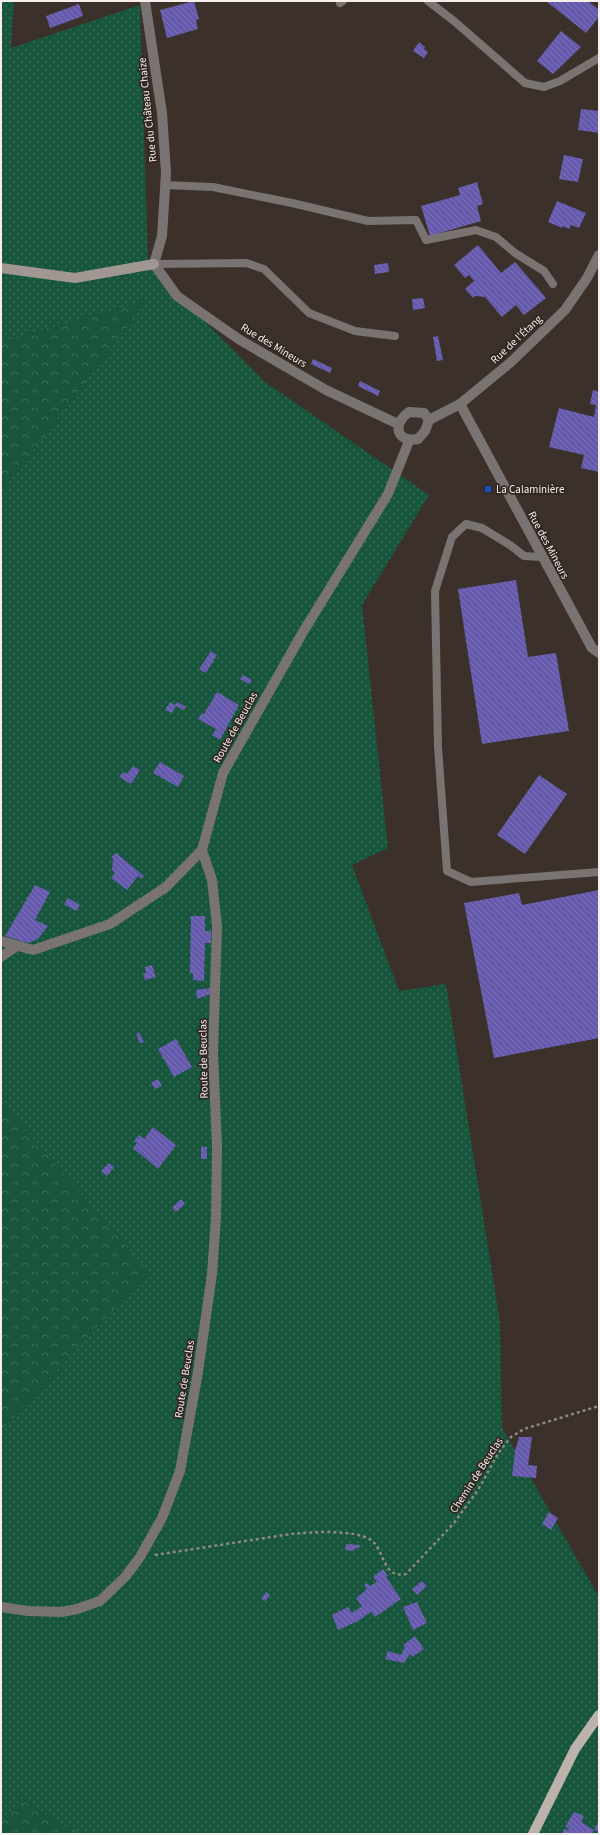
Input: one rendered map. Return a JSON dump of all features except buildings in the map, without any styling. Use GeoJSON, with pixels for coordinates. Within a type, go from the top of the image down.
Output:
{"type":"FeatureCollection","features":[{"type":"Feature","properties":{"kind":"main road"},"geometry":{"type":"LineString","coordinates":[[533,1834],[575,1749],[599,1715]]}},
{"type":"Feature","properties":{"kind":"street","name":"Rue du Château Chaize"},"geometry":{"type":"LineString","coordinates":[[145,1],[162,113],[165,185],[162,236],[154,264]]}},
{"type":"Feature","properties":{"kind":"street","name":"Rue de l'Étang"},"geometry":{"type":"LineString","coordinates":[[429,420],[460,404],[511,362],[565,310],[587,278],[599,255]]}},
{"type":"Feature","properties":{"kind":"street"},"geometry":{"type":"LineString","coordinates":[[1,268],[75,278],[154,264]]}},
{"type":"Feature","properties":{"kind":"street","name":"Rue des Mineurs"},"geometry":{"type":"LineString","coordinates":[[154,264],[177,296],[240,340],[326,390],[398,424]]}},
{"type":"Feature","properties":{"kind":"street","name":"Rue des Mineurs"},"geometry":{"type":"LineString","coordinates":[[460,404],[592,648],[599,653]]}},
{"type":"Feature","properties":{"kind":"street"},"geometry":{"type":"LineString","coordinates":[[409,412],[424,413],[429,420],[425,431],[418,439],[408,441],[402,437],[398,430],[398,424],[409,412]]}},
{"type":"Feature","properties":{"kind":"street","name":"Route de Beuclas"},"geometry":{"type":"LineString","coordinates":[[1,1607],[28,1611],[62,1612],[91,1605],[108,1595],[140,1557],[162,1518],[180,1471],[198,1372],[212,1274],[216,1218],[217,1153],[213,1054],[217,926],[212,880],[202,850],[223,773],[299,639],[388,494],[408,441]]}},
{"type":"Feature","properties":{"kind":"street"},"geometry":{"type":"LineString","coordinates":[[1,941],[33,950],[110,924],[166,887],[202,850]]}},
{"type":"Feature","properties":{"kind":"street"},"geometry":{"type":"LineString","coordinates":[[1,957],[17,946]]}},
{"type":"Feature","properties":{"kind":"lane"},"geometry":{"type":"LineString","coordinates":[[428,1],[454,21],[525,84],[544,87],[560,81],[599,58]]}},
{"type":"Feature","properties":{"kind":"lane"},"geometry":{"type":"LineString","coordinates":[[165,185],[213,187],[292,203],[368,221],[416,220],[426,240],[476,230],[496,237],[515,253],[544,271],[553,284]]}},
{"type":"Feature","properties":{"kind":"lane"},"geometry":{"type":"LineString","coordinates":[[154,264],[246,263],[264,269],[309,313],[355,331],[395,336]]}},
{"type":"Feature","properties":{"kind":"lane"},"geometry":{"type":"LineString","coordinates":[[542,557],[524,556],[510,545],[482,528],[466,524],[452,537],[435,591],[438,747],[447,870],[471,882],[599,872]]}},
{"type":"Feature","properties":{"kind":"path","name":"Chemin de Beuclas"},"geometry":{"type":"LineString","coordinates":[[140,1557],[291,1534],[326,1532],[363,1536],[372,1541],[391,1572],[398,1575],[406,1574],[458,1518],[478,1490],[499,1452],[512,1436],[524,1429],[541,1423],[599,1406]]}},
{"type":"Feature","properties":{"kind":"green space"},"geometry":{"type":"Polygon","coordinates":[[[1,1],[14,1],[11,48],[140,5],[148,264],[265,382],[429,495],[362,605],[388,848],[352,865],[399,991],[446,984],[500,1322],[502,1428],[599,1597],[599,1834],[89,1834],[63,1826],[23,1798],[1,1821],[1,1]]]}},
{"type":"Feature","properties":{"kind":"green space"},"geometry":{"type":"Polygon","coordinates":[[[148,300],[1,493],[1,341],[148,300]]]}},
{"type":"Feature","properties":{"kind":"green space"},"geometry":{"type":"Polygon","coordinates":[[[1,1101],[149,1272],[1,1431],[1,1101]]]}},
{"type":"Feature","properties":{"kind":"green space"},"geometry":{"type":"Polygon","coordinates":[[[23,1798],[63,1826],[89,1834],[1,1834],[1,1821],[23,1798]]]}},
{"type":"Feature","properties":{"kind":"place","name":"La Calaminière"},"geometry":{"type":"Point","coordinates":[488,489]}}]}
